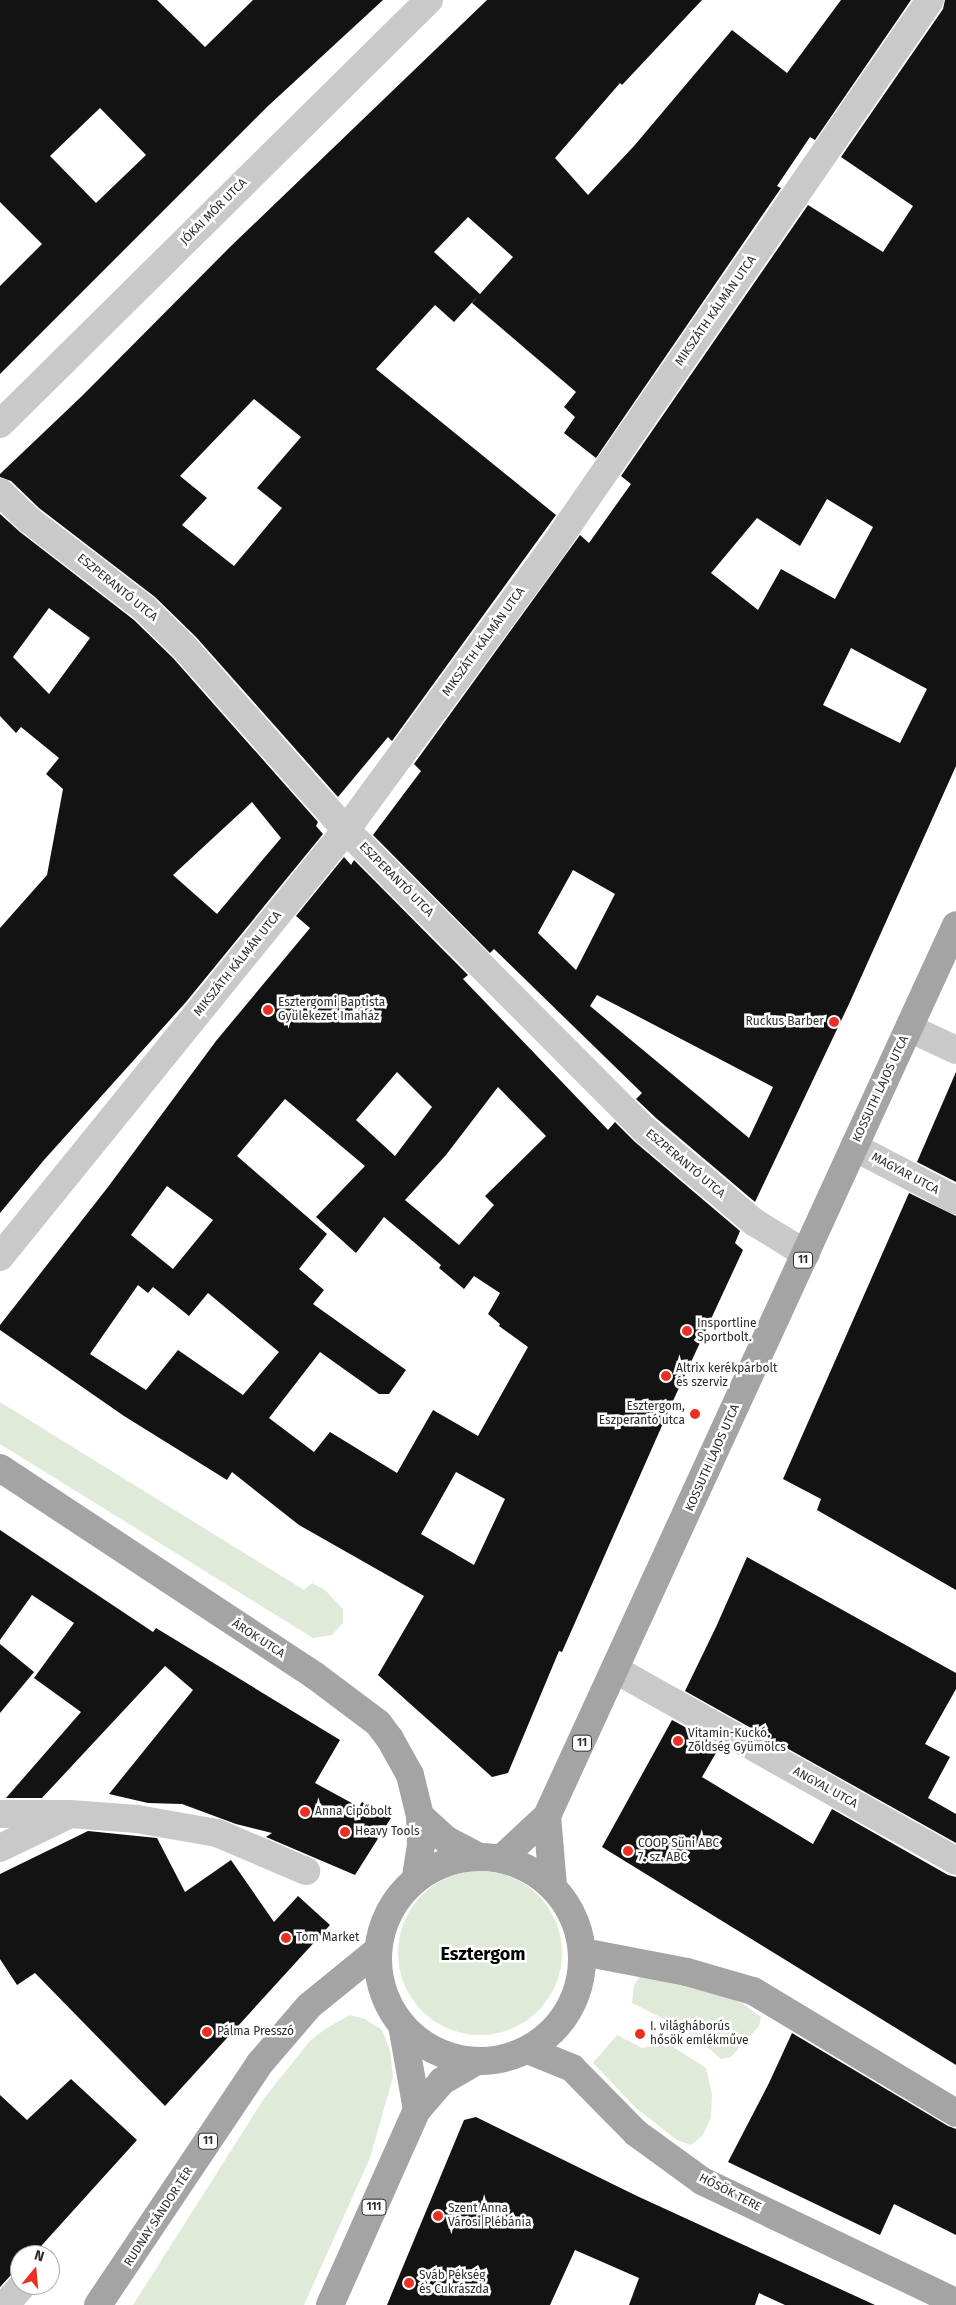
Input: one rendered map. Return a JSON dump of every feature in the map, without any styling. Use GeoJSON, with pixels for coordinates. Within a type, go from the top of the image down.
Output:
{"type":"FeatureCollection","features":[{"type":"Feature","properties":{"kind":"main road","name":"KOSSUTH LAJOS UTCA"},"geometry":{"type":"LineString","coordinates":[[547,1816],[616,1670],[956,925]]}},
{"type":"Feature","properties":{"kind":"main road","name":"ÁROK UTCA"},"geometry":{"type":"LineString","coordinates":[[0,1468],[314,1675],[378,1723],[410,1775],[420,1816],[421,1845],[416,1876]]}},
{"type":"Feature","properties":{"kind":"main road"},"geometry":{"type":"LineString","coordinates":[[332,1990],[363,1991],[396,2016],[424,2044],[449,2056],[477,2061],[503,2059],[528,2050],[552,2033],[570,2009],[580,1982],[583,1952],[578,1928],[568,1906],[553,1886],[529,1869],[490,1857],[447,1840],[420,1816]]}},
{"type":"Feature","properties":{"kind":"main road"},"geometry":{"type":"LineString","coordinates":[[547,1816],[553,1886]]}},
{"type":"Feature","properties":{"kind":"main road","name":"11"},"geometry":{"type":"LineString","coordinates":[[490,1857],[547,1816]]}},
{"type":"Feature","properties":{"kind":"main road"},"geometry":{"type":"LineString","coordinates":[[417,2110],[396,2016],[379,1979],[378,1950],[383,1927],[392,1905],[416,1876],[450,1861],[490,1857]]}},
{"type":"Feature","properties":{"kind":"main road","name":"RUDNAY SÁNDOR TÉR"},"geometry":{"type":"LineString","coordinates":[[98,2305],[260,2063],[309,2006],[332,1990],[378,1950]]}},
{"type":"Feature","properties":{"kind":"main road"},"geometry":{"type":"LineString","coordinates":[[583,1952],[687,1972],[753,1991],[956,2113]]}},
{"type":"Feature","properties":{"kind":"main road","name":"HŐSÖK TERE"},"geometry":{"type":"LineString","coordinates":[[528,2050],[572,2068],[636,2133],[702,2181],[956,2302]]}},
{"type":"Feature","properties":{"kind":"main road","name":"111"},"geometry":{"type":"LineString","coordinates":[[330,2305],[417,2110],[442,2081],[477,2061]]}},
{"type":"Feature","properties":{"kind":"street","name":"JÓKAI MÓR UTCA"},"geometry":{"type":"LineString","coordinates":[[0,424],[428,0]]}},
{"type":"Feature","properties":{"kind":"street","name":"MIKSZÁTH KÁLMÁN UTCA"},"geometry":{"type":"LineString","coordinates":[[0,1257],[346,830],[551,550],[930,0]]}},
{"type":"Feature","properties":{"kind":"street","name":"ESZPERANTÓ UTCA"},"geometry":{"type":"LineString","coordinates":[[0,492],[28,520],[144,608],[184,647],[346,830],[645,1130],[754,1222],[806,1254]]}},
{"type":"Feature","properties":{"kind":"street"},"geometry":{"type":"LineString","coordinates":[[909,1028],[956,1050]]}},
{"type":"Feature","properties":{"kind":"street","name":"MAGYAR UTCA"},"geometry":{"type":"LineString","coordinates":[[854,1147],[956,1200]]}},
{"type":"Feature","properties":{"kind":"street","name":"ANGYAL UTCA"},"geometry":{"type":"LineString","coordinates":[[616,1670],[956,1861]]}},
{"type":"Feature","properties":{"kind":"street"},"geometry":{"type":"LineString","coordinates":[[0,1814],[70,1814],[137,1819],[217,1833],[306,1871]]}},
{"type":"Feature","properties":{"kind":"street"},"geometry":{"type":"LineString","coordinates":[[0,1848],[70,1814]]}},
{"type":"Feature","properties":{"kind":"street"},"geometry":{"type":"LineString","coordinates":[[5,2305],[14,2295]]}},
{"type":"Feature","properties":{"kind":"green space"},"geometry":{"type":"Polygon","coordinates":[[[0,1402],[304,1590],[312,1583],[325,1590],[343,1609],[343,1623],[332,1635],[313,1638],[0,1444],[0,1402]]]}},
{"type":"Feature","properties":{"kind":"green space"},"geometry":{"type":"Polygon","coordinates":[[[488,1871],[511,1877],[526,1885],[538,1895],[548,1907],[559,1929],[562,1953],[559,1977],[548,1999],[538,2011],[526,2021],[504,2032],[472,2035],[456,2032],[434,2021],[412,1999],[401,1977],[398,1945],[401,1929],[412,1907],[434,1885],[456,1874],[488,1871]]]}},
{"type":"Feature","properties":{"kind":"green space"},"geometry":{"type":"Polygon","coordinates":[[[641,1975],[694,1985],[742,2003],[761,2017],[759,2026],[731,2057],[721,2059],[699,2040],[666,2020],[632,2003],[634,1985],[641,1975]]]}},
{"type":"Feature","properties":{"kind":"green space"},"geometry":{"type":"Polygon","coordinates":[[[350,2015],[365,2019],[382,2030],[390,2050],[393,2077],[370,2158],[304,2305],[133,2305],[265,2097],[310,2041],[325,2029],[350,2015]]]}},
{"type":"Feature","properties":{"kind":"green space"},"geometry":{"type":"Polygon","coordinates":[[[617,2035],[642,2048],[667,2043],[706,2068],[712,2094],[711,2117],[703,2135],[691,2145],[677,2140],[636,2108],[593,2063],[617,2035]]]}},
{"type":"Feature","properties":{"kind":"building"},"geometry":{"type":"Polygon","coordinates":[[[0,0],[157,0],[205,47],[253,0],[383,0],[267,107],[0,374],[0,286],[42,244],[0,202],[0,0]],[[100,108],[50,156],[96,203],[146,155],[100,108]]]}},
{"type":"Feature","properties":{"kind":"building"},"geometry":{"type":"Polygon","coordinates":[[[487,0],[702,0],[622,85],[620,83],[555,158],[588,195],[634,146],[732,30],[787,73],[841,0],[911,0],[815,140],[810,137],[777,186],[781,188],[596,458],[564,433],[575,417],[564,407],[576,392],[472,303],[478,296],[454,322],[435,305],[376,369],[556,515],[392,741],[388,737],[338,797],[196,637],[155,597],[39,508],[11,481],[0,477],[0,474],[83,395],[231,246],[487,0]],[[468,217],[434,252],[480,294],[513,257],[468,217]],[[254,399],[180,476],[207,498],[182,525],[234,566],[282,508],[257,488],[301,437],[254,399]]]}},
{"type":"Feature","properties":{"kind":"building"},"geometry":{"type":"Polygon","coordinates":[[[945,0],[956,0],[956,766],[849,1004],[755,1202],[636,1099],[642,1093],[494,949],[490,953],[373,835],[421,771],[414,764],[580,535],[589,543],[631,484],[621,476],[808,205],[883,252],[913,206],[841,157],[943,9],[945,0]],[[827,499],[800,546],[757,518],[711,573],[758,610],[781,569],[835,599],[873,527],[827,499]],[[851,648],[823,705],[900,743],[927,689],[851,648]],[[573,870],[538,933],[576,970],[615,894],[573,870]],[[597,995],[590,1006],[749,1138],[773,1087],[597,995]]]}},
{"type":"Feature","properties":{"kind":"building"},"geometry":{"type":"Polygon","coordinates":[[[0,514],[20,532],[134,620],[173,658],[318,822],[316,826],[323,834],[186,1002],[44,1160],[0,1213],[0,928],[47,875],[63,789],[46,774],[59,758],[21,727],[16,733],[0,716],[0,514]],[[49,608],[13,657],[49,694],[90,638],[49,608]],[[252,802],[173,875],[217,914],[281,838],[252,802]]]}},
{"type":"Feature","properties":{"kind":"building"},"geometry":{"type":"Polygon","coordinates":[[[344,857],[351,865],[354,860],[468,975],[463,979],[608,1130],[615,1122],[635,1142],[740,1231],[735,1243],[743,1250],[672,1403],[562,1652],[559,1651],[508,1773],[492,1777],[378,1675],[424,1596],[299,1525],[232,1472],[227,1480],[124,1416],[0,1330],[0,1325],[108,1187],[216,1041],[310,928],[296,916],[344,857]],[[397,1072],[356,1120],[395,1156],[432,1107],[397,1072]],[[498,1087],[446,1155],[405,1200],[459,1245],[494,1205],[485,1196],[546,1136],[498,1087]],[[285,1099],[237,1156],[327,1234],[299,1269],[324,1290],[313,1304],[406,1370],[389,1394],[379,1394],[320,1352],[269,1418],[314,1452],[330,1432],[397,1473],[433,1410],[478,1436],[528,1347],[499,1326],[500,1324],[488,1314],[500,1293],[474,1276],[464,1289],[439,1268],[441,1265],[384,1217],[356,1253],[316,1217],[365,1166],[285,1099]],[[167,1186],[131,1235],[173,1269],[213,1220],[167,1186]],[[138,1285],[90,1354],[146,1390],[178,1350],[243,1395],[279,1352],[208,1293],[189,1316],[153,1287],[148,1293],[138,1285]],[[456,1472],[421,1534],[474,1565],[505,1499],[456,1472]]]}},
{"type":"Feature","properties":{"kind":"building"},"geometry":{"type":"Polygon","coordinates":[[[956,1072],[956,1182],[917,1162],[956,1072]]]}},
{"type":"Feature","properties":{"kind":"building"},"geometry":{"type":"Polygon","coordinates":[[[909,1193],[956,1216],[956,1590],[817,1510],[821,1499],[783,1479],[909,1193]]]}},
{"type":"Feature","properties":{"kind":"building"},"geometry":{"type":"Polygon","coordinates":[[[0,1530],[153,1632],[156,1628],[340,1740],[315,1783],[359,1807],[362,1802],[391,1818],[355,1875],[266,1837],[272,1833],[236,1824],[182,1804],[148,1803],[109,1794],[193,1690],[165,1666],[42,1798],[6,1798],[81,1712],[34,1678],[74,1623],[32,1595],[0,1640],[0,1530]]]}},
{"type":"Feature","properties":{"kind":"building"},"geometry":{"type":"Polygon","coordinates":[[[747,1557],[956,1673],[956,1689],[925,1744],[950,1757],[928,1798],[956,1814],[956,1843],[685,1691],[747,1557]]]}},
{"type":"Feature","properties":{"kind":"building"},"geometry":{"type":"Polygon","coordinates":[[[0,1644],[34,1672],[0,1713],[0,1644]]]}},
{"type":"Feature","properties":{"kind":"building"},"geometry":{"type":"Polygon","coordinates":[[[672,1720],[720,1746],[702,1777],[813,1844],[832,1809],[948,1875],[956,1877],[956,2065],[602,1847],[672,1720]]]}},
{"type":"Feature","properties":{"kind":"building"},"geometry":{"type":"Polygon","coordinates":[[[88,1831],[157,1838],[185,1892],[231,1860],[274,1922],[298,1896],[330,1925],[165,2106],[35,1973],[17,1985],[0,1959],[0,1874],[88,1831]]]}},
{"type":"Feature","properties":{"kind":"building"},"geometry":{"type":"Polygon","coordinates":[[[792,2033],[956,2129],[956,2235],[894,2204],[880,2235],[728,2162],[769,2083],[792,2033]]]}},
{"type":"Feature","properties":{"kind":"building"},"geometry":{"type":"Polygon","coordinates":[[[71,2079],[137,2140],[42,2245],[10,2245],[10,2276],[0,2287],[0,2095],[27,2120],[71,2079]]]}},
{"type":"Feature","properties":{"kind":"building"},"geometry":{"type":"Polygon","coordinates":[[[476,2117],[637,2196],[875,2305],[785,2305],[759,2293],[755,2305],[629,2305],[639,2278],[575,2250],[550,2305],[387,2305],[464,2120],[476,2117]]]}},
{"type":"Feature","properties":{"kind":"place","name":"Esztergomi Baptista Gyülekezet Imaház"},"geometry":{"type":"Point","coordinates":[268,1010]}},
{"type":"Feature","properties":{"kind":"place","name":"Ruckus Barber"},"geometry":{"type":"Point","coordinates":[834,1022]}},
{"type":"Feature","properties":{"kind":"place","name":"Insportline Sportbolt."},"geometry":{"type":"Point","coordinates":[687,1331]}},
{"type":"Feature","properties":{"kind":"place","name":"Altrix kerékpárbolt és szerviz"},"geometry":{"type":"Point","coordinates":[666,1376]}},
{"type":"Feature","properties":{"kind":"place","name":"Esztergom, Eszperantó utca"},"geometry":{"type":"Point","coordinates":[695,1414]}},
{"type":"Feature","properties":{"kind":"place","name":"Vitamin-Kuckó. Zöldség Gyümölcs"},"geometry":{"type":"Point","coordinates":[678,1741]}},
{"type":"Feature","properties":{"kind":"place","name":"Anna Cipőbolt"},"geometry":{"type":"Point","coordinates":[305,1812]}},
{"type":"Feature","properties":{"kind":"place","name":"Heavy Tools"},"geometry":{"type":"Point","coordinates":[345,1832]}},
{"type":"Feature","properties":{"kind":"place","name":"COOP Süni ABC 7. sz. ABC"},"geometry":{"type":"Point","coordinates":[628,1851]}},
{"type":"Feature","properties":{"kind":"place","name":"Tom Market"},"geometry":{"type":"Point","coordinates":[286,1938]}},
{"type":"Feature","properties":{"kind":"place","name":"Pálma Presszó"},"geometry":{"type":"Point","coordinates":[207,2032]}},
{"type":"Feature","properties":{"kind":"place","name":"I. világháborús hősök emlékműve"},"geometry":{"type":"Point","coordinates":[640,2034]}},
{"type":"Feature","properties":{"kind":"place","name":"Szent Anna Városi Plébánia"},"geometry":{"type":"Point","coordinates":[438,2216]}},
{"type":"Feature","properties":{"kind":"place","name":"Sváb Pékség és Cukrászda"},"geometry":{"type":"Point","coordinates":[409,2283]}},
{"type":"Feature","properties":{"kind":"district","name":"Esztergom"},"geometry":{"type":"Point","coordinates":[483,1954]}}]}
